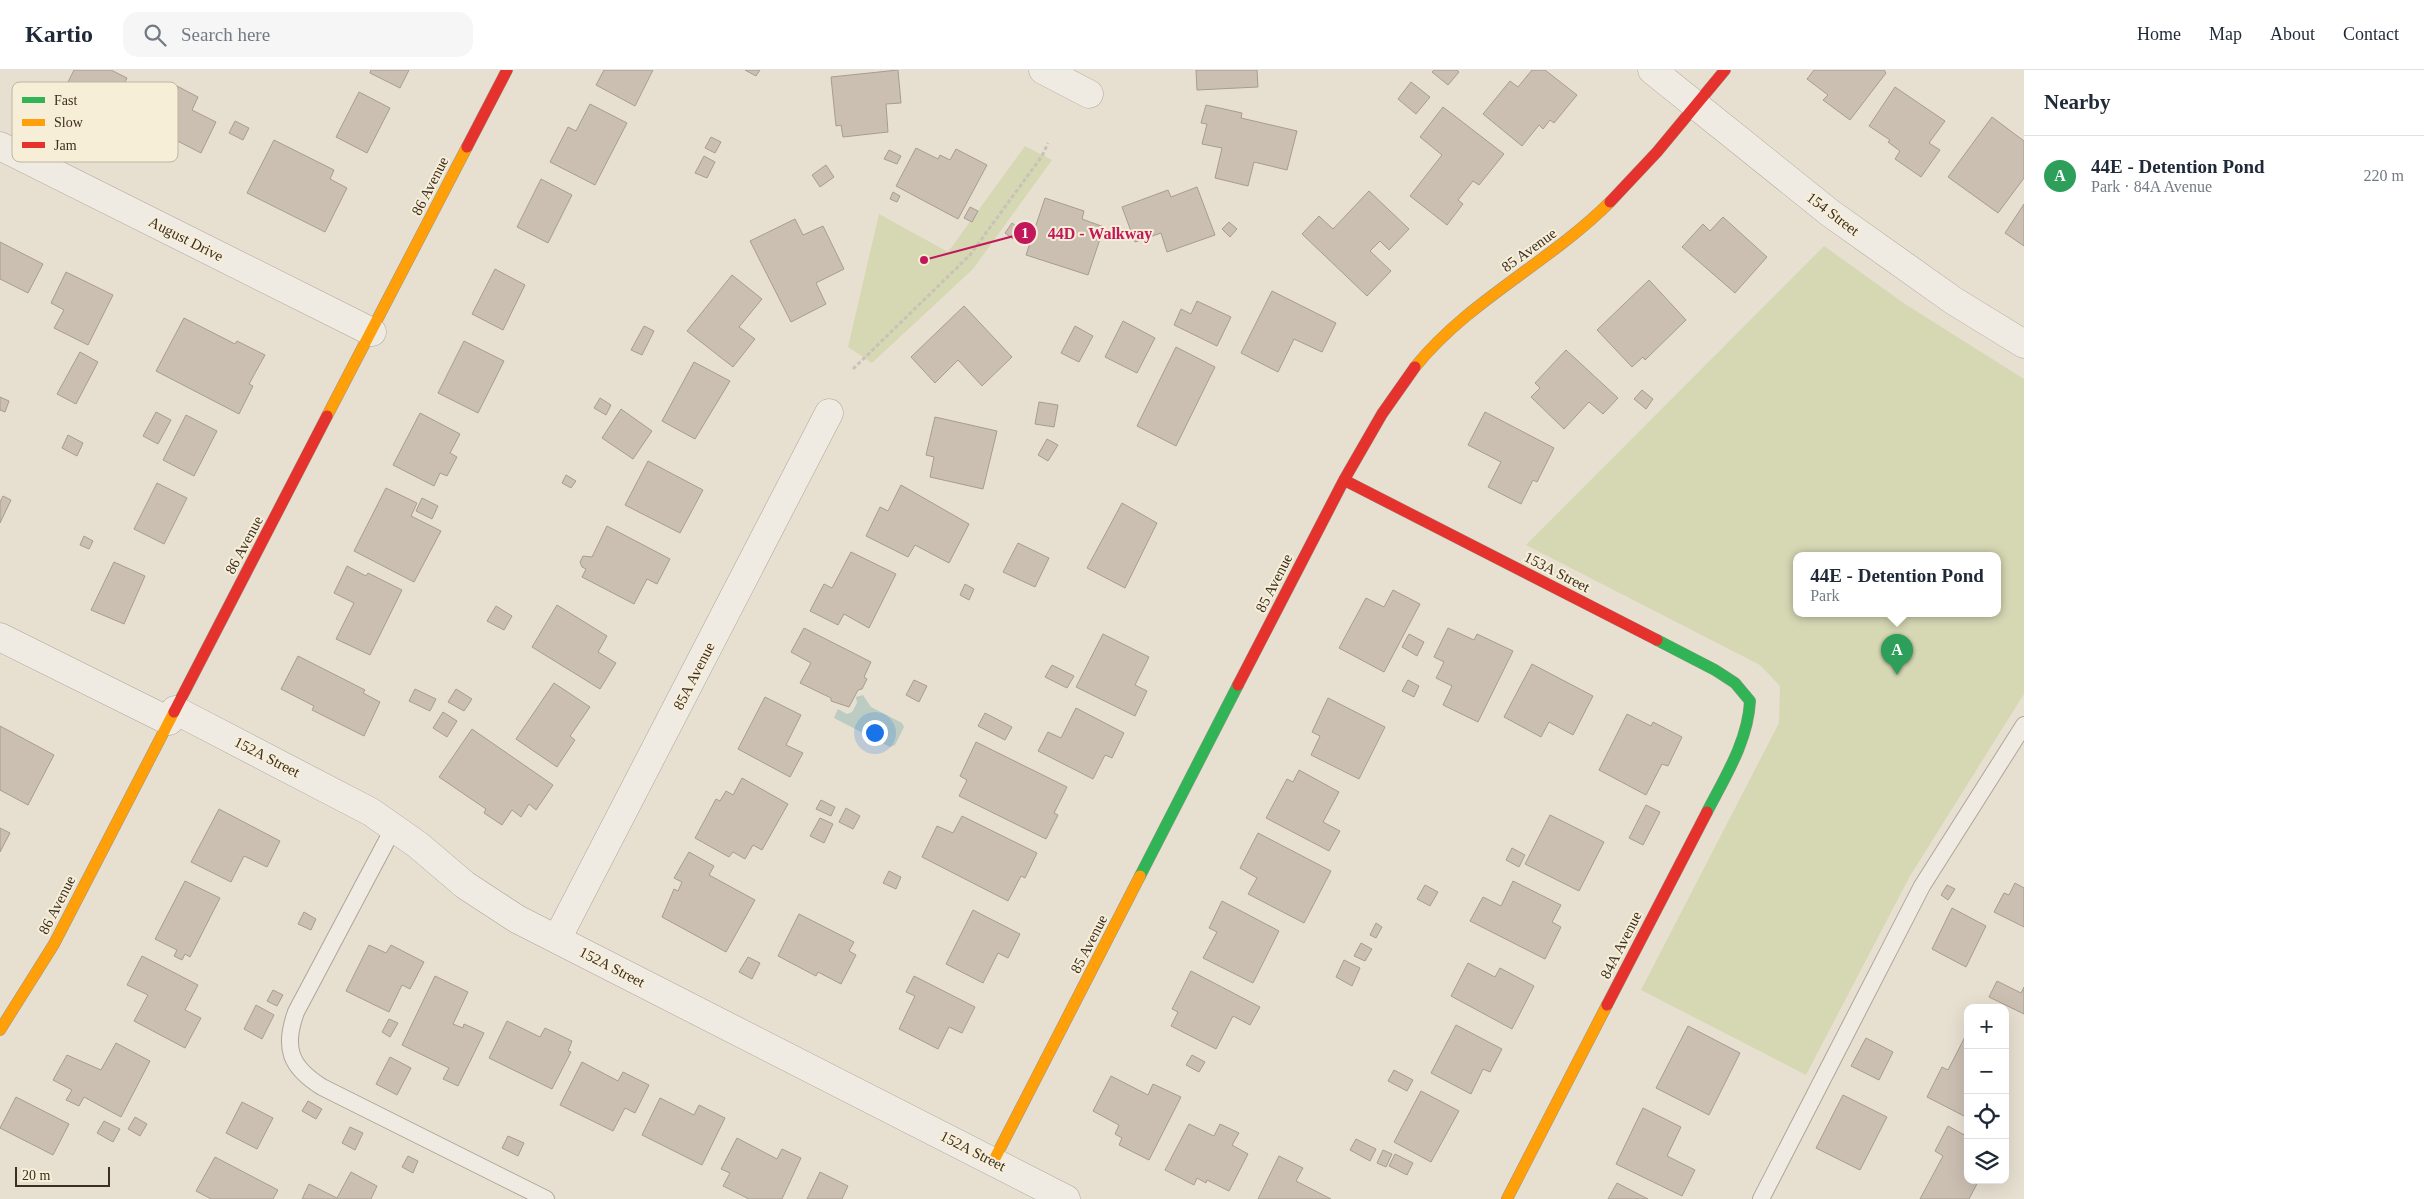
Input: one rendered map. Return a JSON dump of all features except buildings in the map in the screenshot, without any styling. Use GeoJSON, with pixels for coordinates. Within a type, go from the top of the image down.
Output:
{"type":"FeatureCollection","features":[{"type":"Feature","properties":{"kind":"street","name":"86 Avenue"},"geometry":{"type":"LineString","coordinates":[[0,1030],[54,944],[507,70]]}},
{"type":"Feature","properties":{"kind":"street"},"geometry":{"type":"LineString","coordinates":[[1043,70],[1089,94]]}},
{"type":"Feature","properties":{"kind":"street","name":"154 Street"},"geometry":{"type":"LineString","coordinates":[[1652,70],[1823,208],[1954,301],[2024,344]]}},
{"type":"Feature","properties":{"kind":"street"},"geometry":{"type":"LineString","coordinates":[[1696,106],[1725,70]]}},
{"type":"Feature","properties":{"kind":"street","name":"85 Avenue"},"geometry":{"type":"LineString","coordinates":[[993,1162],[1344,480],[1386,405],[1428,350],[1461,318],[1559,249],[1583,228],[1644,166],[1696,106]]}},
{"type":"Feature","properties":{"kind":"street","name":"August Drive"},"geometry":{"type":"LineString","coordinates":[[0,146],[12,152]]}},
{"type":"Feature","properties":{"kind":"street","name":"August Drive"},"geometry":{"type":"LineString","coordinates":[[32,162],[372,332]]}},
{"type":"Feature","properties":{"kind":"street","name":"85A Avenue"},"geometry":{"type":"LineString","coordinates":[[558,940],[829,413]]}},
{"type":"Feature","properties":{"kind":"street","name":"153A Street"},"geometry":{"type":"LineString","coordinates":[[1344,480],[1715,670],[1735,683],[1750,701]]}},
{"type":"Feature","properties":{"kind":"street","name":"152A Street"},"geometry":{"type":"LineString","coordinates":[[0,637],[172,715],[347,799],[394,827],[490,903],[558,940],[1066,1199]]}},
{"type":"Feature","properties":{"kind":"street","name":"84A Avenue"},"geometry":{"type":"LineString","coordinates":[[1508,1199],[1736,756],[1749,718],[1750,701]]}},
{"type":"Feature","properties":{"kind":"lane"},"geometry":{"type":"LineString","coordinates":[[1761,1199],[1922,886],[2024,725]]}},
{"type":"Feature","properties":{"kind":"lane"},"geometry":{"type":"LineString","coordinates":[[394,827],[296,1012],[289,1038],[291,1054],[304,1074],[322,1087],[546,1199]]}},
{"type":"Feature","properties":{"kind":"path"},"geometry":{"type":"LineString","coordinates":[[854,369],[970,255],[1042,156],[1048,143]]}},
{"type":"Feature","properties":{"kind":"green space"},"geometry":{"type":"Polygon","coordinates":[[[1025,146],[1052,160],[973,269],[872,363],[848,347],[879,214],[948,252],[1025,146]]]}},
{"type":"Feature","properties":{"kind":"green space"},"geometry":{"type":"Polygon","coordinates":[[[1824,246],[1905,304],[2024,379],[2024,694],[1910,876],[1806,1075],[1641,990],[1779,723],[1780,686],[1760,665],[1526,545],[1824,246]]]}},
{"type":"Feature","properties":{"kind":"shaded area"},"geometry":{"type":"Polygon","coordinates":[[[863,695],[871,707],[902,723],[904,727],[895,745],[890,747],[834,718],[838,709],[847,714],[852,712],[857,703],[856,697],[863,695]]]}},
{"type":"Feature","properties":{"kind":"traffic: fast"},"geometry":{"type":"LineString","coordinates":[[1657,640],[1715,670],[1735,683],[1750,701],[1745,730],[1735,758],[1707,812]]}},
{"type":"Feature","properties":{"kind":"traffic: fast"},"geometry":{"type":"LineString","coordinates":[[1140,876],[1238,685]]}},
{"type":"Feature","properties":{"kind":"traffic: slow"},"geometry":{"type":"LineString","coordinates":[[327,416],[467,147]]}},
{"type":"Feature","properties":{"kind":"traffic: slow"},"geometry":{"type":"LineString","coordinates":[[1415,367],[1436,343],[1484,301],[1561,244],[1610,202]]}},
{"type":"Feature","properties":{"kind":"traffic: slow"},"geometry":{"type":"LineString","coordinates":[[0,1030],[54,944],[174,712]]}},
{"type":"Feature","properties":{"kind":"traffic: slow"},"geometry":{"type":"LineString","coordinates":[[993,1162],[1140,876]]}},
{"type":"Feature","properties":{"kind":"traffic: slow"},"geometry":{"type":"LineString","coordinates":[[1507,1199],[1607,1005]]}},
{"type":"Feature","properties":{"kind":"traffic: jam"},"geometry":{"type":"LineString","coordinates":[[467,147],[507,70]]}},
{"type":"Feature","properties":{"kind":"traffic: jam"},"geometry":{"type":"LineString","coordinates":[[1610,202],[1657,152],[1725,70]]}},
{"type":"Feature","properties":{"kind":"traffic: jam"},"geometry":{"type":"LineString","coordinates":[[1238,685],[1344,480],[1382,414],[1415,367]]}},
{"type":"Feature","properties":{"kind":"traffic: jam"},"geometry":{"type":"LineString","coordinates":[[174,712],[327,416]]}},
{"type":"Feature","properties":{"kind":"traffic: jam"},"geometry":{"type":"LineString","coordinates":[[1344,480],[1657,640]]}},
{"type":"Feature","properties":{"kind":"traffic: jam"},"geometry":{"type":"LineString","coordinates":[[1607,1005],[1707,812]]}},
{"type":"Feature","properties":{"kind":"place","name":"44D - Walkway"},"geometry":{"type":"Point","coordinates":[924,260]}},
{"type":"Feature","properties":{"kind":"place","name":"44E - Detention Pond"},"geometry":{"type":"Point","coordinates":[1897,675]}}]}
